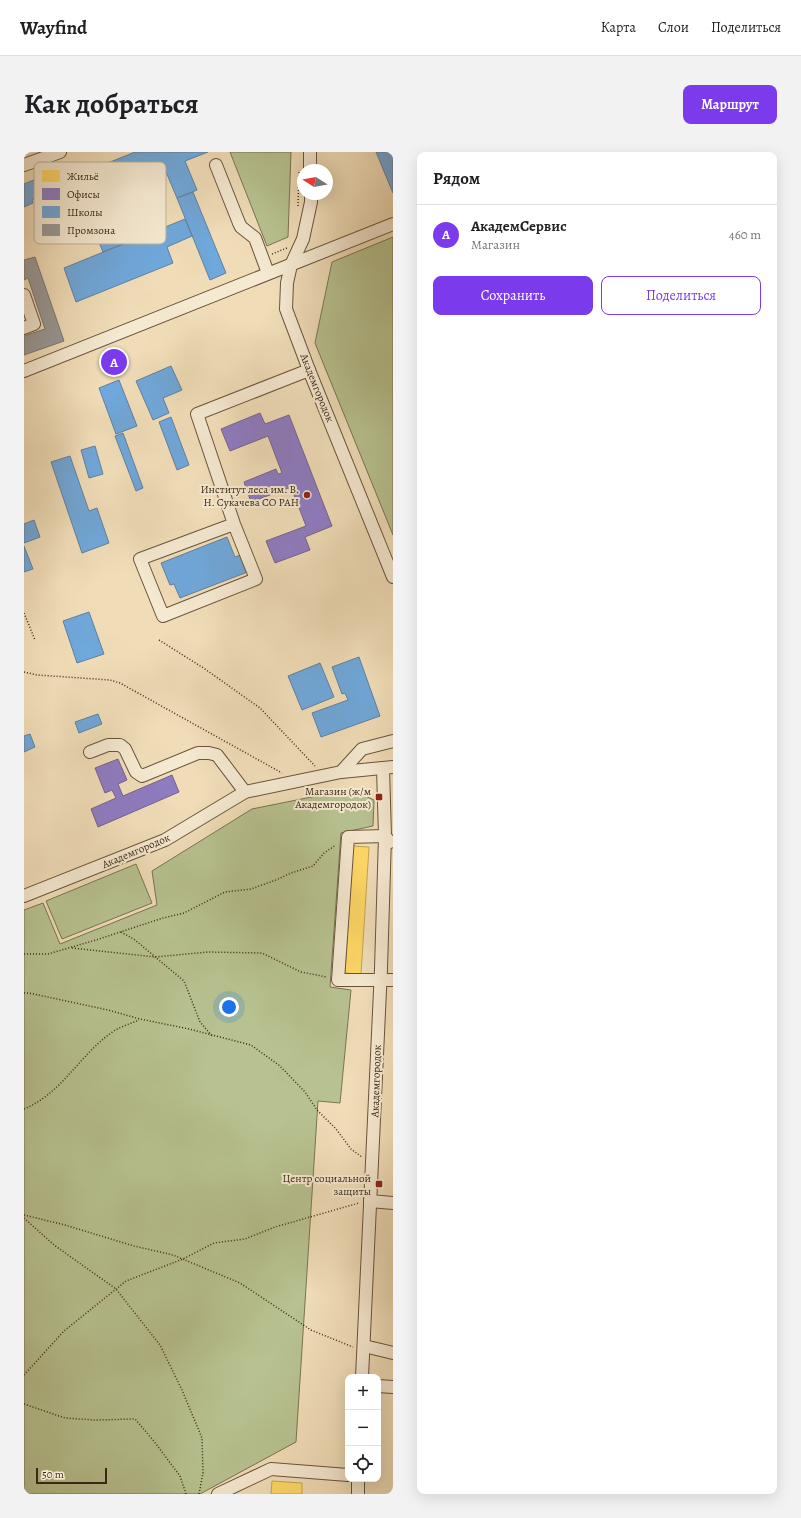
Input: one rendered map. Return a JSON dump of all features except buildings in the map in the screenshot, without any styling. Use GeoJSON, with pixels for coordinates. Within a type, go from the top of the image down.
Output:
{"type":"FeatureCollection","features":[{"type":"Feature","properties":{"kind":"street"},"geometry":{"type":"LineString","coordinates":[[24,165],[60,152]]}},
{"type":"Feature","properties":{"kind":"street"},"geometry":{"type":"LineString","coordinates":[[306,164],[310,152]]}},
{"type":"Feature","properties":{"kind":"street"},"geometry":{"type":"LineString","coordinates":[[216,165],[239,224],[255,238],[268,273]]}},
{"type":"Feature","properties":{"kind":"street","name":"Академгородок"},"geometry":{"type":"LineString","coordinates":[[311,200],[303,240],[291,265],[287,283],[286,309],[309,370],[393,577]]}},
{"type":"Feature","properties":{"kind":"street"},"geometry":{"type":"LineString","coordinates":[[24,371],[393,224]]}},
{"type":"Feature","properties":{"kind":"street"},"geometry":{"type":"LineString","coordinates":[[24,295],[34,324],[24,328]]}},
{"type":"Feature","properties":{"kind":"street"},"geometry":{"type":"LineString","coordinates":[[234,524],[140,559],[163,616],[256,579],[234,524],[197,414],[309,370]]}},
{"type":"Feature","properties":{"kind":"street"},"geometry":{"type":"LineString","coordinates":[[341,772],[362,749],[393,741]]}},
{"type":"Feature","properties":{"kind":"street"},"geometry":{"type":"LineString","coordinates":[[90,752],[108,746],[120,745],[125,749],[136,772],[142,776],[198,753],[217,755],[246,792]]}},
{"type":"Feature","properties":{"kind":"street","name":"Академгородок"},"geometry":{"type":"LineString","coordinates":[[24,896],[165,840],[246,792],[341,772],[388,768],[389,841],[362,1374]]}},
{"type":"Feature","properties":{"kind":"street"},"geometry":{"type":"LineString","coordinates":[[389,841],[348,837],[338,980],[393,980]]}},
{"type":"Feature","properties":{"kind":"street"},"geometry":{"type":"LineString","coordinates":[[370,1201],[393,1203]]}},
{"type":"Feature","properties":{"kind":"street"},"geometry":{"type":"LineString","coordinates":[[364,1349],[393,1352]]}},
{"type":"Feature","properties":{"kind":"street"},"geometry":{"type":"LineString","coordinates":[[381,1386],[393,1387]]}},
{"type":"Feature","properties":{"kind":"street"},"geometry":{"type":"LineString","coordinates":[[218,1494],[270,1469],[345,1476]]}},
{"type":"Feature","properties":{"kind":"street"},"geometry":{"type":"LineString","coordinates":[[358,1482],[358,1494]]}},
{"type":"Feature","properties":{"kind":"path"},"geometry":{"type":"LineString","coordinates":[[298,208],[299,200]]}},
{"type":"Feature","properties":{"kind":"path"},"geometry":{"type":"LineString","coordinates":[[263,258],[288,247]]}},
{"type":"Feature","properties":{"kind":"path"},"geometry":{"type":"LineString","coordinates":[[24,613],[35,640]]}},
{"type":"Feature","properties":{"kind":"path"},"geometry":{"type":"LineString","coordinates":[[159,640],[205,669],[260,708],[324,775]]}},
{"type":"Feature","properties":{"kind":"path"},"geometry":{"type":"LineString","coordinates":[[24,672],[37,675],[110,680],[120,683],[296,781]]}},
{"type":"Feature","properties":{"kind":"path"},"geometry":{"type":"LineString","coordinates":[[24,954],[48,954],[70,948],[162,918],[184,913],[226,892],[251,889],[276,880],[291,873],[313,866],[324,853],[348,837]]}},
{"type":"Feature","properties":{"kind":"path"},"geometry":{"type":"LineString","coordinates":[[120,932],[135,940],[184,981],[200,1022],[212,1036]]}},
{"type":"Feature","properties":{"kind":"path"},"geometry":{"type":"LineString","coordinates":[[70,948],[155,957],[208,952],[262,953],[301,972],[338,980]]}},
{"type":"Feature","properties":{"kind":"path"},"geometry":{"type":"LineString","coordinates":[[24,993],[29,992],[108,1010],[140,1020],[189,1029],[251,1045],[280,1066],[305,1092],[317,1110],[351,1149],[372,1166]]}},
{"type":"Feature","properties":{"kind":"path"},"geometry":{"type":"LineString","coordinates":[[24,1110],[37,1104],[61,1084],[78,1062],[112,1032],[140,1020]]}},
{"type":"Feature","properties":{"kind":"path"},"geometry":{"type":"LineString","coordinates":[[24,1375],[64,1331],[126,1281],[182,1259],[214,1243],[245,1239],[275,1227],[370,1201]]}},
{"type":"Feature","properties":{"kind":"path"},"geometry":{"type":"LineString","coordinates":[[24,1215],[65,1225],[134,1246],[173,1255],[240,1282],[311,1330],[364,1349]]}},
{"type":"Feature","properties":{"kind":"path"},"geometry":{"type":"LineString","coordinates":[[24,1218],[54,1245],[116,1289],[160,1345],[182,1390],[202,1438],[203,1473],[199,1494]]}},
{"type":"Feature","properties":{"kind":"path"},"geometry":{"type":"LineString","coordinates":[[24,1404],[65,1418],[95,1420],[135,1419],[180,1476],[186,1494]]}},
{"type":"Feature","properties":{"kind":"green space"},"geometry":{"type":"Polygon","coordinates":[[[230,152],[291,152],[288,237],[267,246],[230,152]]]}},
{"type":"Feature","properties":{"kind":"green space"},"geometry":{"type":"Polygon","coordinates":[[[393,237],[393,535],[315,343],[332,262],[393,237]]]}},
{"type":"Feature","properties":{"kind":"green space"},"geometry":{"type":"Polygon","coordinates":[[[351,789],[374,800],[373,826],[341,833],[330,987],[351,990],[340,1103],[318,1101],[296,1442],[200,1494],[24,1494],[24,910],[43,903],[60,944],[157,905],[152,871],[252,809],[351,789]]]}},
{"type":"Feature","properties":{"kind":"green space"},"geometry":{"type":"Polygon","coordinates":[[[136,864],[152,903],[62,939],[46,901],[136,864]]]}},
{"type":"Feature","properties":{"kind":"place","name":"АкадемСервис"},"geometry":{"type":"Point","coordinates":[114,362]}},
{"type":"Feature","properties":{"kind":"place","name":"Институт леса им. В. Н. Сукачева СО РАН"},"geometry":{"type":"Point","coordinates":[307,495]}},
{"type":"Feature","properties":{"kind":"place","name":"Магазин (ж/м Академгородок)"},"geometry":{"type":"Point","coordinates":[379,797]}},
{"type":"Feature","properties":{"kind":"place","name":"Центр социальной защиты"},"geometry":{"type":"Point","coordinates":[379,1184]}}]}
